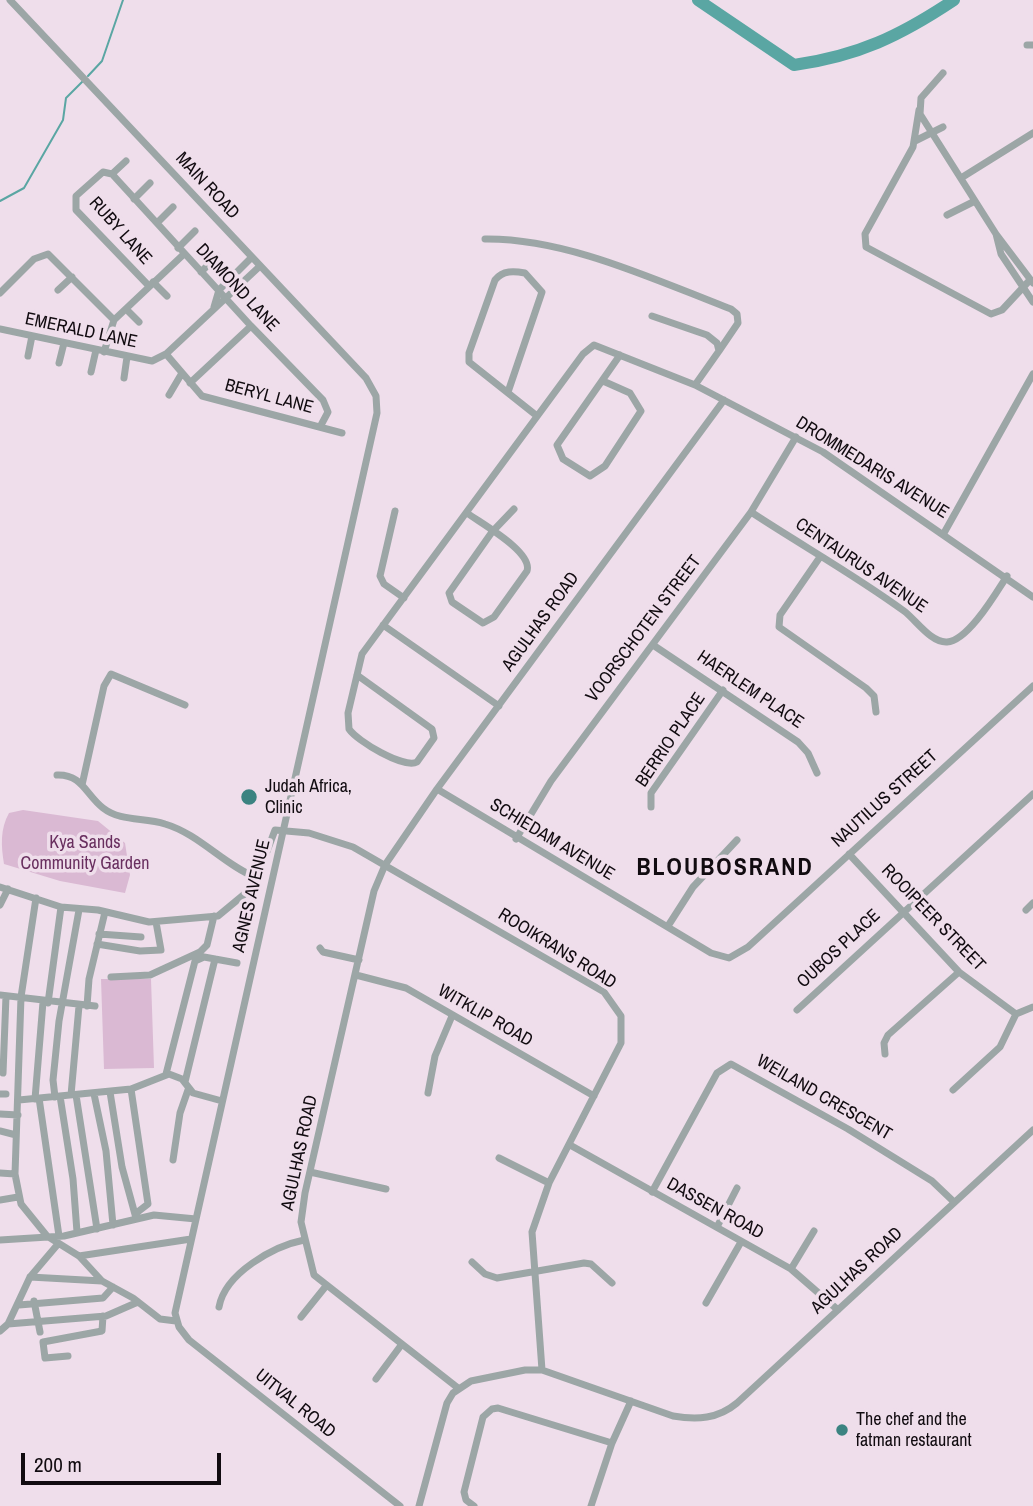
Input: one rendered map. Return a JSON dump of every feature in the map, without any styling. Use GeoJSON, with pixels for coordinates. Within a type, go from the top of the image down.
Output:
{"type":"FeatureCollection","features":[{"type":"Feature","properties":{"kind":"street","name":"MAIN ROAD"},"geometry":{"type":"LineString","coordinates":[[10,0],[366,378],[376,396]]}},
{"type":"Feature","properties":{"kind":"street"},"geometry":{"type":"LineString","coordinates":[[919,110],[996,234],[1031,282],[1021,287],[1002,310],[991,314],[866,247],[865,234],[915,141],[919,110],[921,98],[943,73]]}},
{"type":"Feature","properties":{"kind":"street"},"geometry":{"type":"LineString","coordinates":[[915,141],[943,127]]}},
{"type":"Feature","properties":{"kind":"street"},"geometry":{"type":"LineString","coordinates":[[961,178],[1033,132]]}},
{"type":"Feature","properties":{"kind":"street"},"geometry":{"type":"LineString","coordinates":[[111,173],[126,161]]}},
{"type":"Feature","properties":{"kind":"street","name":"RUBY LANE"},"geometry":{"type":"LineString","coordinates":[[111,173],[101,173],[78,193],[75,205],[151,284]]}},
{"type":"Feature","properties":{"kind":"street","name":"DIAMOND LANE"},"geometry":{"type":"LineString","coordinates":[[111,173],[326,404],[328,412],[320,427]]}},
{"type":"Feature","properties":{"kind":"street"},"geometry":{"type":"LineString","coordinates":[[134,199],[149,183]]}},
{"type":"Feature","properties":{"kind":"street"},"geometry":{"type":"LineString","coordinates":[[947,215],[975,201]]}},
{"type":"Feature","properties":{"kind":"street"},"geometry":{"type":"LineString","coordinates":[[157,223],[173,207]]}},
{"type":"Feature","properties":{"kind":"street"},"geometry":{"type":"LineString","coordinates":[[91,372],[114,320],[151,284],[195,231]]}},
{"type":"Feature","properties":{"kind":"street"},"geometry":{"type":"LineString","coordinates":[[996,234],[999,250],[1033,302]]}},
{"type":"Feature","properties":{"kind":"street"},"geometry":{"type":"LineString","coordinates":[[485,239],[539,242],[575,250],[732,309],[737,314],[738,323],[695,385]]}},
{"type":"Feature","properties":{"kind":"street"},"geometry":{"type":"LineString","coordinates":[[0,293],[43,254],[52,255],[114,320]]}},
{"type":"Feature","properties":{"kind":"street"},"geometry":{"type":"LineString","coordinates":[[201,272],[217,256]]}},
{"type":"Feature","properties":{"kind":"street"},"geometry":{"type":"LineString","coordinates":[[214,307],[219,290],[252,257]]}},
{"type":"Feature","properties":{"kind":"street"},"geometry":{"type":"LineString","coordinates":[[166,354],[260,266]]}},
{"type":"Feature","properties":{"kind":"street"},"geometry":{"type":"LineString","coordinates":[[358,675],[432,729],[434,738],[416,762],[404,764],[351,733],[347,725],[348,713],[362,654],[537,416],[471,366],[468,358],[495,280],[502,273],[512,272],[529,276],[542,292],[508,392]]}},
{"type":"Feature","properties":{"kind":"street"},"geometry":{"type":"LineString","coordinates":[[58,290],[72,277]]}},
{"type":"Feature","properties":{"kind":"street"},"geometry":{"type":"LineString","coordinates":[[151,284],[167,296]]}},
{"type":"Feature","properties":{"kind":"street"},"geometry":{"type":"LineString","coordinates":[[126,309],[139,322]]}},
{"type":"Feature","properties":{"kind":"street"},"geometry":{"type":"LineString","coordinates":[[652,317],[711,337],[718,343],[719,351]]}},
{"type":"Feature","properties":{"kind":"street"},"geometry":{"type":"LineString","coordinates":[[190,383],[251,326]]}},
{"type":"Feature","properties":{"kind":"street","name":"EMERALD LANE"},"geometry":{"type":"LineString","coordinates":[[0,329],[127,357],[156,360],[166,354]]}},
{"type":"Feature","properties":{"kind":"street"},"geometry":{"type":"LineString","coordinates":[[27,356],[32,336]]}},
{"type":"Feature","properties":{"kind":"street"},"geometry":{"type":"LineString","coordinates":[[59,363],[64,343]]}},
{"type":"Feature","properties":{"kind":"street","name":"DROMMEDARIS AVENUE"},"geometry":{"type":"LineString","coordinates":[[537,416],[588,348],[598,346],[607,349],[695,385],[848,467],[1007,576],[1033,597]]}},
{"type":"Feature","properties":{"kind":"street","name":"BERYL LANE"},"geometry":{"type":"LineString","coordinates":[[166,354],[190,383],[206,397],[342,433]]}},
{"type":"Feature","properties":{"kind":"street"},"geometry":{"type":"LineString","coordinates":[[603,381],[630,393],[641,411],[605,466],[590,476],[563,459],[557,445],[620,355]]}},
{"type":"Feature","properties":{"kind":"street"},"geometry":{"type":"LineString","coordinates":[[124,378],[127,357]]}},
{"type":"Feature","properties":{"kind":"street"},"geometry":{"type":"LineString","coordinates":[[169,395],[182,373]]}},
{"type":"Feature","properties":{"kind":"street"},"geometry":{"type":"LineString","coordinates":[[944,533],[1033,374]]}},
{"type":"Feature","properties":{"kind":"street","name":"AGNES AVENUE"},"geometry":{"type":"LineString","coordinates":[[176,1321],[175,1308],[377,414],[376,396]]}},
{"type":"Feature","properties":{"kind":"street","name":"AGULHAS ROAD"},"geometry":{"type":"LineString","coordinates":[[724,400],[437,789],[385,865],[374,891],[301,1216],[310,1269],[326,1286],[458,1388],[480,1379],[542,1370],[686,1419],[720,1415],[737,1403],[1033,1130]]}},
{"type":"Feature","properties":{"kind":"street","name":"VOORSCHOTEN STREET"},"geometry":{"type":"LineString","coordinates":[[516,839],[551,781],[751,512],[796,437]]}},
{"type":"Feature","properties":{"kind":"street"},"geometry":{"type":"LineString","coordinates":[[467,513],[492,532],[523,553],[529,567],[494,617],[480,622],[452,603],[448,596],[492,532],[514,509]]}},
{"type":"Feature","properties":{"kind":"street"},"geometry":{"type":"LineString","coordinates":[[396,511],[380,576],[384,584],[404,598]]}},
{"type":"Feature","properties":{"kind":"street","name":"CENTAURUS AVENUE"},"geometry":{"type":"LineString","coordinates":[[751,512],[900,608],[933,637],[944,642],[954,640],[978,618],[1007,576]]}},
{"type":"Feature","properties":{"kind":"street"},"geometry":{"type":"LineString","coordinates":[[820,556],[780,615],[779,627],[866,688],[874,696],[876,712]]}},
{"type":"Feature","properties":{"kind":"street"},"geometry":{"type":"LineString","coordinates":[[383,625],[499,706]]}},
{"type":"Feature","properties":{"kind":"street","name":"HAERLEM PLACE"},"geometry":{"type":"LineString","coordinates":[[653,645],[804,746],[817,773]]}},
{"type":"Feature","properties":{"kind":"street"},"geometry":{"type":"LineString","coordinates":[[82,785],[104,686],[111,674],[185,705]]}},
{"type":"Feature","properties":{"kind":"street","name":"NAUTILUS STREET"},"geometry":{"type":"LineString","coordinates":[[724,958],[743,952],[1033,686]]}},
{"type":"Feature","properties":{"kind":"street","name":"BERRIO PLACE"},"geometry":{"type":"LineString","coordinates":[[651,807],[651,793],[723,690]]}},
{"type":"Feature","properties":{"kind":"street"},"geometry":{"type":"LineString","coordinates":[[57,775],[72,776],[104,809],[127,819],[164,824],[178,829],[242,873],[257,878]]}},
{"type":"Feature","properties":{"kind":"street","name":"SCHIEDAM AVENUE"},"geometry":{"type":"LineString","coordinates":[[437,789],[516,839],[724,958]]}},
{"type":"Feature","properties":{"kind":"street","name":"OUBOS PLACE"},"geometry":{"type":"LineString","coordinates":[[797,1010],[1033,794]]}},
{"type":"Feature","properties":{"kind":"street"},"geometry":{"type":"LineString","coordinates":[[0,905],[4,888],[61,907],[156,922],[214,916],[236,902],[257,878],[274,832],[284,829]]}},
{"type":"Feature","properties":{"kind":"street","name":"ROOIKRANS ROAD"},"geometry":{"type":"LineString","coordinates":[[284,829],[338,840],[385,865],[604,992],[612,1001],[623,1023],[622,1039],[549,1184],[532,1232],[542,1340],[542,1370]]}},
{"type":"Feature","properties":{"kind":"street"},"geometry":{"type":"LineString","coordinates":[[668,926],[693,887],[737,840]]}},
{"type":"Feature","properties":{"kind":"street","name":"ROOIPEER STREET"},"geometry":{"type":"LineString","coordinates":[[849,854],[959,972],[1016,1014]]}},
{"type":"Feature","properties":{"kind":"street"},"geometry":{"type":"LineString","coordinates":[[36,898],[21,998],[15,1174],[18,1197],[47,1236]]}},
{"type":"Feature","properties":{"kind":"street"},"geometry":{"type":"LineString","coordinates":[[1026,910],[1033,903]]}},
{"type":"Feature","properties":{"kind":"street"},"geometry":{"type":"LineString","coordinates":[[58,1240],[37,1099],[46,1002],[61,907]]}},
{"type":"Feature","properties":{"kind":"street"},"geometry":{"type":"LineString","coordinates":[[77,1232],[73,1179],[53,1080],[79,910]]}},
{"type":"Feature","properties":{"kind":"street"},"geometry":{"type":"LineString","coordinates":[[96,1229],[73,1095],[97,944],[105,912]]}},
{"type":"Feature","properties":{"kind":"street"},"geometry":{"type":"LineString","coordinates":[[111,976],[150,975],[200,952],[207,945],[214,916]]}},
{"type":"Feature","properties":{"kind":"street"},"geometry":{"type":"LineString","coordinates":[[97,944],[140,951],[162,950],[156,922]]}},
{"type":"Feature","properties":{"kind":"street"},"geometry":{"type":"LineString","coordinates":[[100,934],[141,937]]}},
{"type":"Feature","properties":{"kind":"street"},"geometry":{"type":"LineString","coordinates":[[320,948],[323,952],[359,960]]}},
{"type":"Feature","properties":{"kind":"street"},"geometry":{"type":"LineString","coordinates":[[166,1074],[195,961],[204,957],[237,962]]}},
{"type":"Feature","properties":{"kind":"street"},"geometry":{"type":"LineString","coordinates":[[173,1160],[180,1113],[215,959]]}},
{"type":"Feature","properties":{"kind":"street"},"geometry":{"type":"LineString","coordinates":[[885,1054],[884,1043],[888,1035],[959,972]]}},
{"type":"Feature","properties":{"kind":"street","name":"WITKLIP ROAD"},"geometry":{"type":"LineString","coordinates":[[356,975],[406,988],[594,1096]]}},
{"type":"Feature","properties":{"kind":"street"},"geometry":{"type":"LineString","coordinates":[[19,1074],[2,1073],[3,996],[87,1006]]}},
{"type":"Feature","properties":{"kind":"street"},"geometry":{"type":"LineString","coordinates":[[953,1090],[1000,1047],[1016,1014],[1033,1007]]}},
{"type":"Feature","properties":{"kind":"street"},"geometry":{"type":"LineString","coordinates":[[428,1094],[435,1056],[452,1016]]}},
{"type":"Feature","properties":{"kind":"street","name":"WEILAND CRESCENT"},"geometry":{"type":"LineString","coordinates":[[652,1192],[717,1073],[731,1064],[848,1129],[932,1181],[954,1202]]}},
{"type":"Feature","properties":{"kind":"street"},"geometry":{"type":"LineString","coordinates":[[166,1074],[222,1101]]}},
{"type":"Feature","properties":{"kind":"street"},"geometry":{"type":"LineString","coordinates":[[19,1100],[131,1089],[166,1074]]}},
{"type":"Feature","properties":{"kind":"street"},"geometry":{"type":"LineString","coordinates":[[131,1089],[148,1204],[135,1216]]}},
{"type":"Feature","properties":{"kind":"street"},"geometry":{"type":"LineString","coordinates":[[110,1092],[122,1167],[135,1216]]}},
{"type":"Feature","properties":{"kind":"street"},"geometry":{"type":"LineString","coordinates":[[94,1094],[106,1151],[113,1225]]}},
{"type":"Feature","properties":{"kind":"street"},"geometry":{"type":"LineString","coordinates":[[0,1114],[18,1115]]}},
{"type":"Feature","properties":{"kind":"street"},"geometry":{"type":"LineString","coordinates":[[0,1131],[16,1135]]}},
{"type":"Feature","properties":{"kind":"street","name":"DASSEN ROAD"},"geometry":{"type":"LineString","coordinates":[[570,1145],[791,1269],[838,1310]]}},
{"type":"Feature","properties":{"kind":"street"},"geometry":{"type":"LineString","coordinates":[[499,1158],[549,1184]]}},
{"type":"Feature","properties":{"kind":"street"},"geometry":{"type":"LineString","coordinates":[[310,1172],[386,1189]]}},
{"type":"Feature","properties":{"kind":"street"},"geometry":{"type":"LineString","coordinates":[[0,1173],[15,1174]]}},
{"type":"Feature","properties":{"kind":"street"},"geometry":{"type":"LineString","coordinates":[[717,1227],[737,1188]]}},
{"type":"Feature","properties":{"kind":"street"},"geometry":{"type":"LineString","coordinates":[[0,1200],[18,1197]]}},
{"type":"Feature","properties":{"kind":"street"},"geometry":{"type":"LineString","coordinates":[[0,1331],[8,1324],[19,1305],[30,1277],[58,1240],[135,1216],[195,1219]]}},
{"type":"Feature","properties":{"kind":"street"},"geometry":{"type":"LineString","coordinates":[[791,1269],[814,1231]]}},
{"type":"Feature","properties":{"kind":"street"},"geometry":{"type":"LineString","coordinates":[[0,1240],[47,1236],[58,1240],[79,1256],[102,1281],[164,1321],[176,1321]]}},
{"type":"Feature","properties":{"kind":"street"},"geometry":{"type":"LineString","coordinates":[[79,1256],[191,1239]]}},
{"type":"Feature","properties":{"kind":"street"},"geometry":{"type":"LineString","coordinates":[[219,1307],[227,1289],[259,1258],[280,1246],[304,1240]]}},
{"type":"Feature","properties":{"kind":"street"},"geometry":{"type":"LineString","coordinates":[[706,1303],[741,1242]]}},
{"type":"Feature","properties":{"kind":"street"},"geometry":{"type":"LineString","coordinates":[[472,1262],[485,1274],[496,1278],[591,1264],[612,1283]]}},
{"type":"Feature","properties":{"kind":"street"},"geometry":{"type":"LineString","coordinates":[[30,1277],[102,1281]]}},
{"type":"Feature","properties":{"kind":"street"},"geometry":{"type":"LineString","coordinates":[[301,1317],[326,1286]]}},
{"type":"Feature","properties":{"kind":"street"},"geometry":{"type":"LineString","coordinates":[[19,1305],[34,1301],[103,1298],[113,1287]]}},
{"type":"Feature","properties":{"kind":"street"},"geometry":{"type":"LineString","coordinates":[[34,1301],[40,1332]]}},
{"type":"Feature","properties":{"kind":"street"},"geometry":{"type":"LineString","coordinates":[[8,1324],[103,1316],[138,1302]]}},
{"type":"Feature","properties":{"kind":"street"},"geometry":{"type":"LineString","coordinates":[[68,1356],[45,1358],[43,1342],[102,1331],[103,1316]]}},
{"type":"Feature","properties":{"kind":"street","name":"UITVAL ROAD"},"geometry":{"type":"LineString","coordinates":[[176,1321],[189,1340],[400,1506]]}},
{"type":"Feature","properties":{"kind":"street"},"geometry":{"type":"LineString","coordinates":[[376,1379],[402,1344]]}},
{"type":"Feature","properties":{"kind":"street"},"geometry":{"type":"LineString","coordinates":[[419,1506],[447,1403],[458,1388]]}},
{"type":"Feature","properties":{"kind":"street"},"geometry":{"type":"LineString","coordinates":[[591,1506],[612,1443],[631,1401]]}},
{"type":"Feature","properties":{"kind":"street"},"geometry":{"type":"LineString","coordinates":[[474,1506],[466,1500],[464,1492],[483,1417],[492,1409],[612,1443]]}},
{"type":"Feature","properties":{"kind":"green space","name":"Kya Sands Community Garden"},"geometry":{"type":"Polygon","coordinates":[[[23,810],[98,821],[125,843],[130,875],[125,893],[60,881],[4,864],[2,838],[6,819],[9,813],[23,810]]]}},
{"type":"Feature","properties":{"kind":"green space"},"geometry":{"type":"Polygon","coordinates":[[[101,979],[151,979],[154,1068],[104,1069],[101,979]]]}},
{"type":"Feature","properties":{"kind":"waterway"},"geometry":{"type":"LineString","coordinates":[[88,76],[102,61],[123,0]]}},
{"type":"Feature","properties":{"kind":"waterway"},"geometry":{"type":"LineString","coordinates":[[698,0],[794,65],[838,56],[878,43],[954,0]]}},
{"type":"Feature","properties":{"kind":"waterway"},"geometry":{"type":"LineString","coordinates":[[0,201],[24,188],[63,120],[66,98],[84,80]]}},
{"type":"Feature","properties":{"kind":"place","name":"Judah Africa, Clinic"},"geometry":{"type":"Point","coordinates":[249,797]}},
{"type":"Feature","properties":{"kind":"place","name":"The chef and the fatman restaurant"},"geometry":{"type":"Point","coordinates":[842,1430]}},
{"type":"Feature","properties":{"kind":"district","name":"BLOUBOSRAND"},"geometry":{"type":"Point","coordinates":[725,869]}}]}
